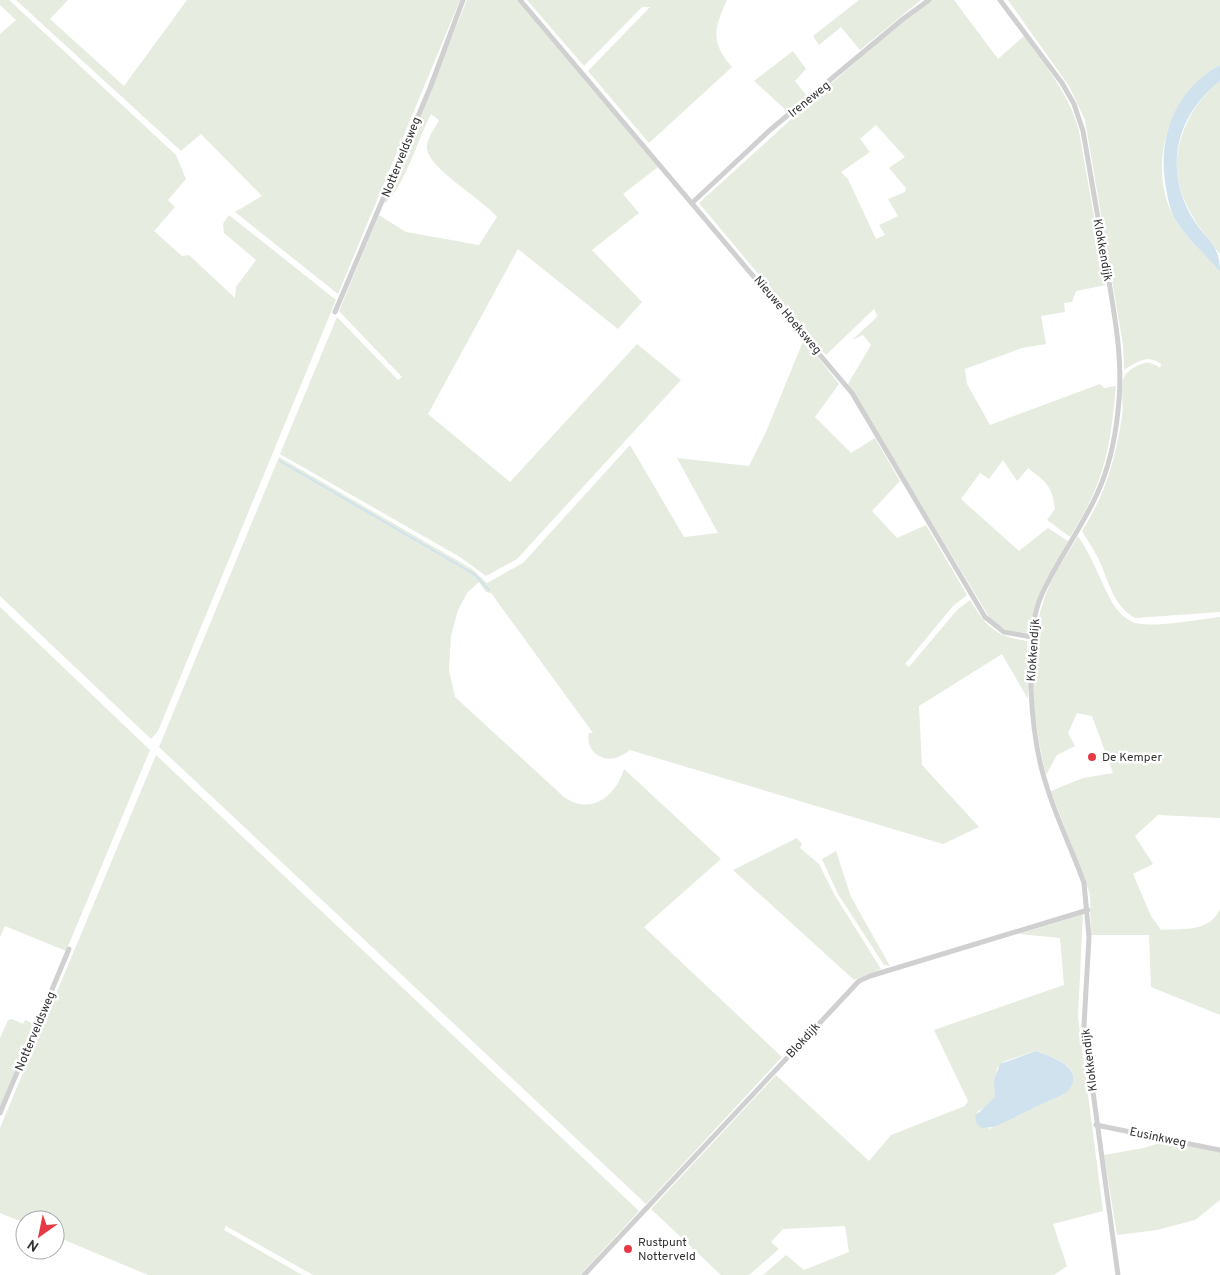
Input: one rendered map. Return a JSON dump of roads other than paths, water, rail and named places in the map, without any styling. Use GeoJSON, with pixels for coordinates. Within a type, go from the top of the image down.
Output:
{"type":"FeatureCollection","features":[{"type":"Feature","properties":{"kind":"street","name":"Notterveldsweg"},"geometry":{"type":"LineString","coordinates":[[335,312],[430,88],[463,0]]}},
{"type":"Feature","properties":{"kind":"street","name":"Nieuwe Hoeksweg"},"geometry":{"type":"LineString","coordinates":[[520,0],[852,393],[985,617],[1004,632],[1032,637]]}},
{"type":"Feature","properties":{"kind":"street","name":"Ireneweg"},"geometry":{"type":"LineString","coordinates":[[692,203],[770,130],[903,18],[930,0]]}},
{"type":"Feature","properties":{"kind":"street","name":"Klokkendijk"},"geometry":{"type":"LineString","coordinates":[[1000,0],[1062,84],[1074,104],[1083,131],[1117,330],[1120,368],[1119,409],[1112,451],[1106,472],[1086,515],[1059,560],[1041,596],[1035,615],[1032,637],[1030,684],[1039,756],[1046,784],[1084,883],[1088,910],[1088,971],[1084,1026],[1096,1125],[1118,1275]]}},
{"type":"Feature","properties":{"kind":"street","name":"Blokdijk"},"geometry":{"type":"LineString","coordinates":[[584,1275],[860,981],[870,976],[1088,910]]}},
{"type":"Feature","properties":{"kind":"street","name":"Notterveldsweg"},"geometry":{"type":"LineString","coordinates":[[0,1113],[69,950]]}},
{"type":"Feature","properties":{"kind":"street","name":"Eusinkweg"},"geometry":{"type":"LineString","coordinates":[[1096,1125],[1220,1150]]}},
{"type":"Feature","properties":{"kind":"water"},"geometry":{"type":"Polygon","coordinates":[[[1220,65],[1220,81],[1204,95],[1192,111],[1183,129],[1178,147],[1177,165],[1179,184],[1185,203],[1195,222],[1216,250],[1220,263],[1220,272],[1190,240],[1175,219],[1167,196],[1164,164],[1168,130],[1182,100],[1205,75],[1220,65]]]}},
{"type":"Feature","properties":{"kind":"water"},"geometry":{"type":"Polygon","coordinates":[[[1036,1051],[1052,1057],[1066,1066],[1074,1077],[1072,1085],[1066,1093],[994,1127],[982,1128],[977,1124],[975,1116],[995,1097],[994,1080],[1000,1064],[1036,1051]]]}},
{"type":"Feature","properties":{"kind":"waterway"},"geometry":{"type":"LineString","coordinates":[[280,461],[474,574],[489,590]]}},
{"type":"Feature","properties":{"kind":"place","name":"De Kemper"},"geometry":{"type":"Point","coordinates":[1092,757]}},
{"type":"Feature","properties":{"kind":"place","name":"Rustpunt Notterveld"},"geometry":{"type":"Point","coordinates":[628,1249]}}]}
